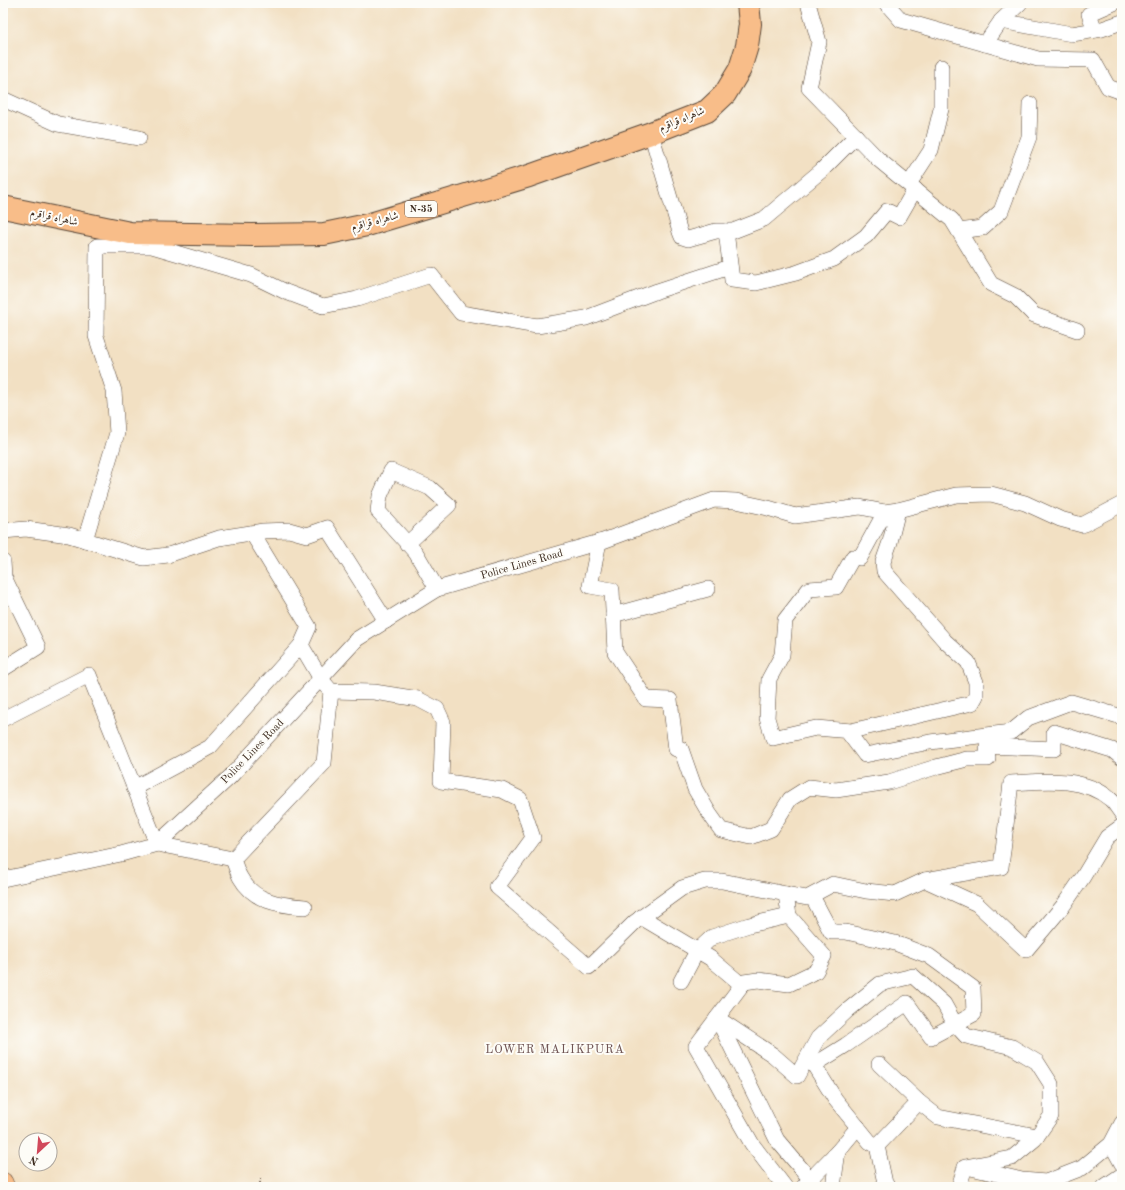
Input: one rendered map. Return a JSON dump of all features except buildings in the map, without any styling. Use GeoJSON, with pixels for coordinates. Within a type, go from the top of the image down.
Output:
{"type":"FeatureCollection","features":[{"type":"Feature","properties":{"kind":"highway","name":"شاہراہ قراقرم"},"geometry":{"type":"LineString","coordinates":[[3,207],[130,233],[252,235],[324,234],[367,225],[529,176],[651,133],[707,111],[725,94],[740,69],[747,46],[750,24],[748,3]]}},
{"type":"Feature","properties":{"kind":"main road"},"geometry":{"type":"LineString","coordinates":[[3,1182],[5,1187]]}},
{"type":"Feature","properties":{"kind":"street"},"geometry":{"type":"LineString","coordinates":[[808,3],[819,42],[809,88],[879,160],[952,220],[991,284],[1015,296],[1034,315],[1076,330]]}},
{"type":"Feature","properties":{"kind":"street"},"geometry":{"type":"LineString","coordinates":[[886,3],[902,20],[1038,59],[1093,60],[1108,87],[1122,92]]}},
{"type":"Feature","properties":{"kind":"street"},"geometry":{"type":"LineString","coordinates":[[985,44],[1001,21],[1020,3]]}},
{"type":"Feature","properties":{"kind":"street"},"geometry":{"type":"LineString","coordinates":[[1095,30],[1089,14],[1114,3]]}},
{"type":"Feature","properties":{"kind":"street"},"geometry":{"type":"LineString","coordinates":[[1001,21],[1072,34],[1095,30],[1122,22]]}},
{"type":"Feature","properties":{"kind":"street"},"geometry":{"type":"LineString","coordinates":[[726,231],[732,280],[756,283],[796,274],[834,259],[866,236],[887,211],[898,217],[931,150],[941,109],[941,67]]}},
{"type":"Feature","properties":{"kind":"street"},"geometry":{"type":"LineString","coordinates":[[3,99],[58,124],[139,138]]}},
{"type":"Feature","properties":{"kind":"street"},"geometry":{"type":"LineString","coordinates":[[959,231],[982,228],[1001,211],[1028,137],[1030,104]]}},
{"type":"Feature","properties":{"kind":"street"},"geometry":{"type":"LineString","coordinates":[[651,133],[682,237],[688,239],[716,231],[733,231],[764,219],[822,170],[856,136]]}},
{"type":"Feature","properties":{"kind":"street"},"geometry":{"type":"LineString","coordinates":[[85,540],[117,432],[114,391],[96,336],[97,246],[152,246],[251,275],[286,292],[323,306],[357,299],[431,275],[460,313],[537,326],[586,318],[657,291],[730,268]]}},
{"type":"Feature","properties":{"kind":"street"},"geometry":{"type":"LineString","coordinates":[[407,544],[449,505],[430,488],[391,471],[380,496],[378,511],[407,544],[416,554],[437,589]]}},
{"type":"Feature","properties":{"kind":"street","name":"Police Lines Road"},"geometry":{"type":"LineString","coordinates":[[3,880],[121,854],[157,844],[230,777],[321,680],[357,639],[437,589],[599,542],[714,500],[736,501],[795,516],[860,507],[891,511],[956,495],[991,494],[1025,503],[1060,519],[1082,525],[1122,504]]}},
{"type":"Feature","properties":{"kind":"street"},"geometry":{"type":"LineString","coordinates":[[891,511],[890,542],[883,562],[884,571],[945,641],[968,662],[976,682],[976,696],[972,703],[851,731],[816,728],[773,738],[767,718],[769,679],[782,655],[785,620],[809,589],[836,587],[853,557],[860,558],[891,511]]}},
{"type":"Feature","properties":{"kind":"street"},"geometry":{"type":"LineString","coordinates":[[3,531],[26,529],[69,535],[144,558],[168,555],[219,538],[252,532],[289,530],[308,535],[327,528],[386,621]]}},
{"type":"Feature","properties":{"kind":"street"},"geometry":{"type":"LineString","coordinates":[[134,788],[210,747],[301,645],[309,626],[252,532]]}},
{"type":"Feature","properties":{"kind":"street"},"geometry":{"type":"LineString","coordinates":[[599,542],[590,586],[612,590],[615,652],[646,700],[670,700],[676,749],[681,749],[695,789],[721,830],[751,837],[771,828],[790,799],[809,787],[836,790],[889,782],[967,759],[988,759],[987,746],[1054,749],[1054,732],[1112,750],[1122,758]]}},
{"type":"Feature","properties":{"kind":"street"},"geometry":{"type":"LineString","coordinates":[[3,562],[4,577],[38,647],[3,669]]}},
{"type":"Feature","properties":{"kind":"street"},"geometry":{"type":"LineString","coordinates":[[613,615],[708,589]]}},
{"type":"Feature","properties":{"kind":"street"},"geometry":{"type":"LineString","coordinates":[[301,645],[321,680],[331,691],[374,692],[418,699],[437,709],[443,722],[441,781],[502,790],[520,799],[533,838],[497,887],[589,967],[641,917],[682,888],[705,881],[722,881],[807,898],[833,884],[866,891],[895,894],[925,880],[1001,867],[1011,783],[1042,781],[1073,782],[1097,790],[1112,800],[1122,814]]}},
{"type":"Feature","properties":{"kind":"street"},"geometry":{"type":"LineString","coordinates":[[3,719],[89,676],[157,844],[233,859]]}},
{"type":"Feature","properties":{"kind":"street"},"geometry":{"type":"LineString","coordinates":[[233,859],[324,763],[331,691]]}},
{"type":"Feature","properties":{"kind":"street"},"geometry":{"type":"LineString","coordinates":[[847,731],[865,755],[930,742],[1011,732],[1028,718],[1071,702],[1122,717]]}},
{"type":"Feature","properties":{"kind":"street"},"geometry":{"type":"LineString","coordinates":[[925,880],[977,904],[1026,950],[1063,906],[1083,877],[1107,837],[1122,826]]}},
{"type":"Feature","properties":{"kind":"street"},"geometry":{"type":"LineString","coordinates":[[233,859],[240,876],[251,891],[265,900],[279,905],[305,907]]}},
{"type":"Feature","properties":{"kind":"street"},"geometry":{"type":"LineString","coordinates":[[785,1187],[752,1144],[696,1046],[744,982],[758,980],[789,984],[816,971],[824,956],[789,916],[786,894]]}},
{"type":"Feature","properties":{"kind":"street"},"geometry":{"type":"LineString","coordinates":[[812,896],[832,932],[846,932],[895,942],[929,956],[973,988],[974,1014],[930,1037],[907,1003],[814,1065],[835,1099],[870,1142],[877,1146],[885,1183],[888,1187]]}},
{"type":"Feature","properties":{"kind":"street"},"geometry":{"type":"LineString","coordinates":[[682,981],[697,951],[712,938],[750,925],[789,916]]}},
{"type":"Feature","properties":{"kind":"street"},"geometry":{"type":"LineString","coordinates":[[641,917],[710,958],[742,985]]}},
{"type":"Feature","properties":{"kind":"street"},"geometry":{"type":"LineString","coordinates":[[717,1018],[773,1055],[797,1076],[818,1038],[848,1010],[880,984],[913,976],[944,1004],[955,1024],[966,1036],[1012,1047],[1037,1062],[1051,1084],[1051,1116],[1037,1136],[1012,1158],[964,1167]]}},
{"type":"Feature","properties":{"kind":"street"},"geometry":{"type":"LineString","coordinates":[[717,1018],[776,1140],[807,1184],[858,1127]]}},
{"type":"Feature","properties":{"kind":"street"},"geometry":{"type":"LineString","coordinates":[[879,1064],[919,1102],[938,1117],[1037,1136]]}},
{"type":"Feature","properties":{"kind":"street"},"geometry":{"type":"LineString","coordinates":[[877,1146],[919,1102]]}},
{"type":"Feature","properties":{"kind":"street"},"geometry":{"type":"LineString","coordinates":[[964,1167],[1022,1183],[1046,1182],[1082,1168],[1111,1144],[1122,1123]]}},
{"type":"Feature","properties":{"kind":"street"},"geometry":{"type":"LineString","coordinates":[[1111,1144],[1122,1164]]}},
{"type":"Feature","properties":{"kind":"street"},"geometry":{"type":"LineString","coordinates":[[833,1187],[838,1151]]}},
{"type":"Feature","properties":{"kind":"street"},"geometry":{"type":"LineString","coordinates":[[959,1187],[964,1167]]}},
{"type":"Feature","properties":{"kind":"street"},"geometry":{"type":"LineString","coordinates":[[1104,1187],[1122,1175]]}},
{"type":"Feature","properties":{"kind":"path"},"geometry":{"type":"LineString","coordinates":[[260,1175],[260,1187]]}},
{"type":"Feature","properties":{"kind":"district","name":"LOWER MALIKPURA"},"geometry":{"type":"Point","coordinates":[555,1050]}}]}
